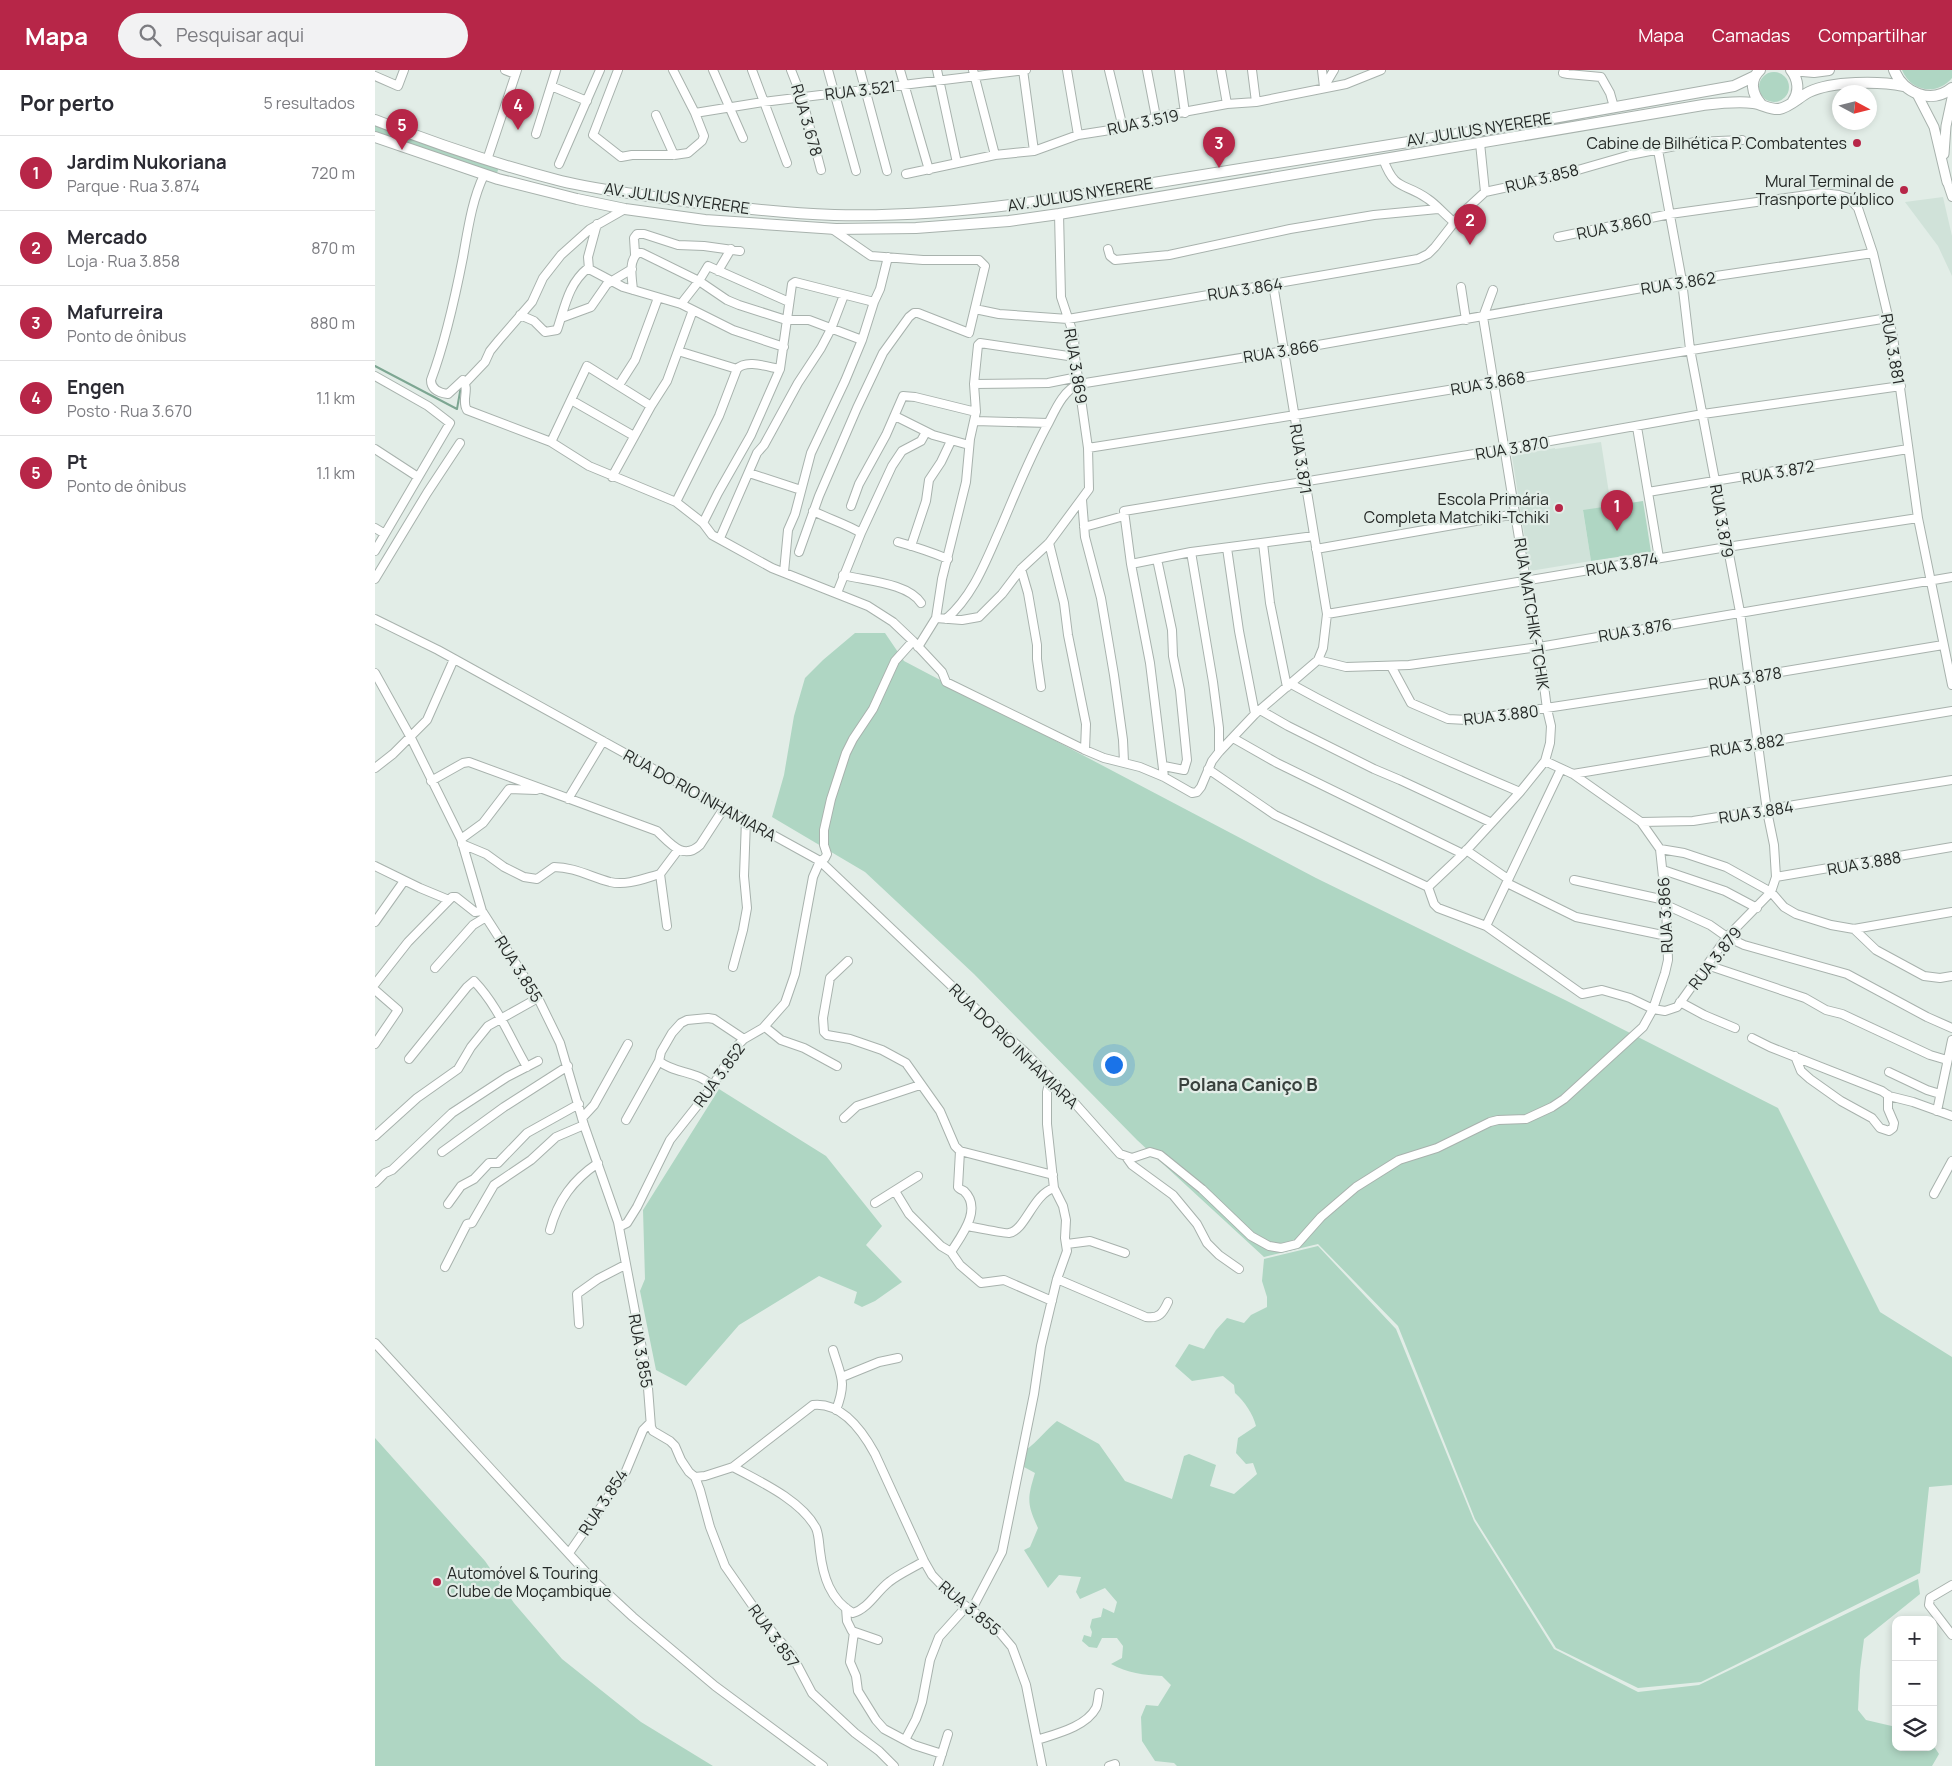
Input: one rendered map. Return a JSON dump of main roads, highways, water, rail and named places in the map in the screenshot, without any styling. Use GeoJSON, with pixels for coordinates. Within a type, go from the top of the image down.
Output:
{"type":"FeatureCollection","features":[{"type":"Feature","properties":{"kind":"main road"},"geometry":{"type":"LineString","coordinates":[[1791,70],[1814,72],[1829,70]]}},
{"type":"Feature","properties":{"kind":"main road"},"geometry":{"type":"LineString","coordinates":[[1791,70],[1798,86],[1795,98],[1791,102]]}},
{"type":"Feature","properties":{"kind":"main road","name":"AV. JULIUS NYERERE"},"geometry":{"type":"LineString","coordinates":[[1894,70],[1904,86]]}},
{"type":"Feature","properties":{"kind":"main road","name":"AV. JULIUS NYERERE"},"geometry":{"type":"LineString","coordinates":[[1756,73],[1753,89],[1754,95],[1761,104]]}},
{"type":"Feature","properties":{"kind":"main road","name":"AV. JULIUS NYERERE"},"geometry":{"type":"LineString","coordinates":[[375,120],[487,160],[562,181],[625,192],[705,204],[802,213],[836,215],[916,213],[1009,206],[1049,200],[1614,107],[1734,86],[1756,73]]}},
{"type":"Feature","properties":{"kind":"main road","name":"AV. JULIUS NYERERE"},"geometry":{"type":"LineString","coordinates":[[375,137],[498,179],[577,200],[625,209],[705,220],[830,228],[916,228],[1059,214],[1703,106],[1736,102],[1761,104],[1773,109],[1780,109],[1815,89],[1855,83],[1872,82],[1904,86],[1917,94],[1929,96],[1939,95],[1952,88]]}},
{"type":"Feature","properties":{"kind":"main road"},"geometry":{"type":"LineString","coordinates":[[1364,148],[1367,161]]}},
{"type":"Feature","properties":{"kind":"main road"},"geometry":{"type":"LineString","coordinates":[[498,179],[501,164]]}},
{"type":"Feature","properties":{"kind":"waterway"},"geometry":{"type":"LineString","coordinates":[[375,366],[457,409],[461,386]]}},
{"type":"Feature","properties":{"kind":"place","name":"Engen"},"geometry":{"type":"Point","coordinates":[518,130]}},
{"type":"Feature","properties":{"kind":"place","name":"Cabine de Bilhética P. Combatentes"},"geometry":{"type":"Point","coordinates":[1857,143]}},
{"type":"Feature","properties":{"kind":"place","name":"Pt"},"geometry":{"type":"Point","coordinates":[402,150]}},
{"type":"Feature","properties":{"kind":"place","name":"Mafurreira"},"geometry":{"type":"Point","coordinates":[1219,168]}},
{"type":"Feature","properties":{"kind":"place","name":"Mural Terminal de Trasnporte público"},"geometry":{"type":"Point","coordinates":[1904,190]}},
{"type":"Feature","properties":{"kind":"place","name":"Mercado"},"geometry":{"type":"Point","coordinates":[1470,245]}},
{"type":"Feature","properties":{"kind":"place","name":"Escola Primária Completa Matchiki-Tchiki"},"geometry":{"type":"Point","coordinates":[1559,508]}},
{"type":"Feature","properties":{"kind":"place","name":"Jardim Nukoriana"},"geometry":{"type":"Point","coordinates":[1617,531]}},
{"type":"Feature","properties":{"kind":"place","name":"Automóvel & Touring Clube de Moçambique"},"geometry":{"type":"Point","coordinates":[437,1582]}},
{"type":"Feature","properties":{"kind":"district","name":"Polana Caniço B"},"geometry":{"type":"Point","coordinates":[1248,1084]}}]}
